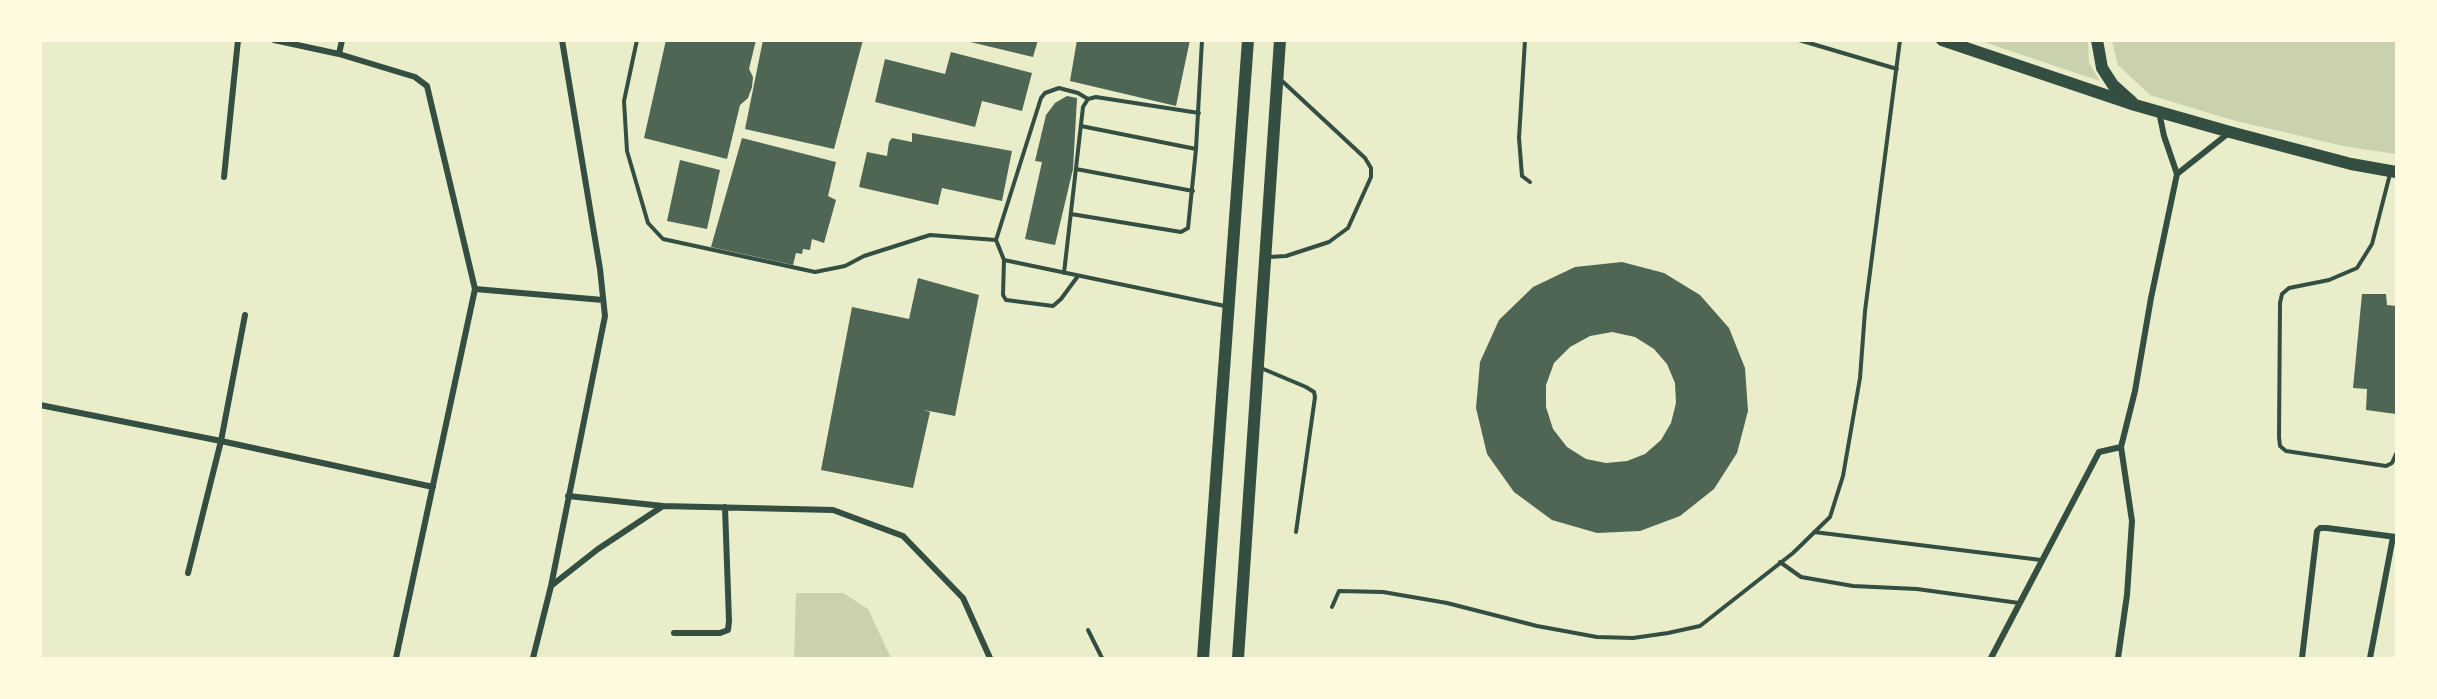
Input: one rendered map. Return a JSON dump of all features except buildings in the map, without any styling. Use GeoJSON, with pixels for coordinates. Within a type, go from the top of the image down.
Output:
{"type":"FeatureCollection","features":[{"type":"Feature","properties":{"kind":"highway"},"geometry":{"type":"LineString","coordinates":[[1203,658],[1248,40]]}},
{"type":"Feature","properties":{"kind":"highway"},"geometry":{"type":"LineString","coordinates":[[1238,658],[1280,40]]}},
{"type":"Feature","properties":{"kind":"highway"},"geometry":{"type":"LineString","coordinates":[[1942,40],[2159,112],[2331,159],[2394,171]]}},
{"type":"Feature","properties":{"kind":"highway"},"geometry":{"type":"LineString","coordinates":[[2097,40],[2102,68],[2113,85],[2135,105]]}},
{"type":"Feature","properties":{"kind":"street"},"geometry":{"type":"LineString","coordinates":[[224,177],[238,40]]}},
{"type":"Feature","properties":{"kind":"street"},"geometry":{"type":"LineString","coordinates":[[274,40],[339,54],[415,77],[427,86],[475,289],[396,658]]}},
{"type":"Feature","properties":{"kind":"street"},"geometry":{"type":"LineString","coordinates":[[339,54],[342,40]]}},
{"type":"Feature","properties":{"kind":"street"},"geometry":{"type":"LineString","coordinates":[[533,658],[551,586],[605,316],[562,40]]}},
{"type":"Feature","properties":{"kind":"street"},"geometry":{"type":"LineString","coordinates":[[2118,658],[2127,595],[2132,521],[2121,447],[2177,174],[2164,136],[2159,112]]}},
{"type":"Feature","properties":{"kind":"street"},"geometry":{"type":"LineString","coordinates":[[2177,174],[2230,132]]}},
{"type":"Feature","properties":{"kind":"street"},"geometry":{"type":"LineString","coordinates":[[475,289],[603,300]]}},
{"type":"Feature","properties":{"kind":"street"},"geometry":{"type":"LineString","coordinates":[[188,573],[221,441],[245,315]]}},
{"type":"Feature","properties":{"kind":"street"},"geometry":{"type":"LineString","coordinates":[[40,405],[433,487]]}},
{"type":"Feature","properties":{"kind":"street"},"geometry":{"type":"LineString","coordinates":[[1991,658],[2099,452],[2121,447]]}},
{"type":"Feature","properties":{"kind":"street"},"geometry":{"type":"LineString","coordinates":[[568,496],[663,506],[833,510],[903,536],[963,598],[990,658]]}},
{"type":"Feature","properties":{"kind":"street"},"geometry":{"type":"LineString","coordinates":[[551,586],[598,549],[663,506]]}},
{"type":"Feature","properties":{"kind":"street"},"geometry":{"type":"LineString","coordinates":[[674,633],[720,633],[728,630],[725,507]]}},
{"type":"Feature","properties":{"kind":"street"},"geometry":{"type":"LineString","coordinates":[[2302,658],[2317,531],[2320,528],[2395,537],[2370,658]]}},
{"type":"Feature","properties":{"kind":"lane"},"geometry":{"type":"LineString","coordinates":[[637,40],[624,101],[627,151],[648,223],[663,239],[814,272],[845,266],[864,256],[930,235],[996,240]]}},
{"type":"Feature","properties":{"kind":"lane"},"geometry":{"type":"LineString","coordinates":[[1071,214],[1181,232],[1188,228],[1199,113],[1202,40]]}},
{"type":"Feature","properties":{"kind":"lane"},"geometry":{"type":"LineString","coordinates":[[1525,40],[1519,138],[1522,176],[1530,182]]}},
{"type":"Feature","properties":{"kind":"lane"},"geometry":{"type":"LineString","coordinates":[[1799,40],[1897,69]]}},
{"type":"Feature","properties":{"kind":"lane"},"geometry":{"type":"LineString","coordinates":[[1332,608],[1339,591],[1383,592],[1447,603],[1536,626],[1597,638],[1633,638],[1700,626],[1793,553],[1812,532],[1830,517],[1843,476],[1860,378],[1865,311],[1900,40]]}},
{"type":"Feature","properties":{"kind":"lane"},"geometry":{"type":"LineString","coordinates":[[1265,257],[1286,256],[1329,242],[1348,228],[1371,177],[1371,168],[1365,158],[1277,76]]}},
{"type":"Feature","properties":{"kind":"lane"},"geometry":{"type":"LineString","coordinates":[[1078,276],[1053,306],[1006,300],[1003,295],[1004,260],[996,240],[1041,98],[1045,93],[1059,88],[1078,93],[1088,99]]}},
{"type":"Feature","properties":{"kind":"lane"},"geometry":{"type":"LineString","coordinates":[[1064,273],[1083,107],[1088,99],[1096,97],[1199,113]]}},
{"type":"Feature","properties":{"kind":"lane"},"geometry":{"type":"LineString","coordinates":[[1081,126],[1196,149]]}},
{"type":"Feature","properties":{"kind":"lane"},"geometry":{"type":"LineString","coordinates":[[1076,169],[1193,191]]}},
{"type":"Feature","properties":{"kind":"lane"},"geometry":{"type":"LineString","coordinates":[[2394,171],[2372,244],[2357,267],[2329,280],[2289,288],[2282,294],[2280,303],[2279,436],[2280,446],[2286,451],[2386,466],[2392,463],[2397,454]]}},
{"type":"Feature","properties":{"kind":"lane"},"geometry":{"type":"LineString","coordinates":[[1004,260],[1229,307]]}},
{"type":"Feature","properties":{"kind":"lane"},"geometry":{"type":"LineString","coordinates":[[1258,366],[1314,392],[1296,532]]}},
{"type":"Feature","properties":{"kind":"lane"},"geometry":{"type":"LineString","coordinates":[[1812,532],[2042,560]]}},
{"type":"Feature","properties":{"kind":"lane"},"geometry":{"type":"LineString","coordinates":[[1780,562],[1801,577],[1853,586],[1917,589],[2020,603]]}},
{"type":"Feature","properties":{"kind":"lane"},"geometry":{"type":"LineString","coordinates":[[1088,630],[1102,658]]}},
{"type":"Feature","properties":{"kind":"green space"},"geometry":{"type":"Polygon","coordinates":[[[1981,41],[2088,41],[2089,63],[2100,81],[1981,41]]]}},
{"type":"Feature","properties":{"kind":"green space"},"geometry":{"type":"Polygon","coordinates":[[[2112,41],[2396,41],[2396,154],[2343,146],[2232,120],[2150,95],[2118,65],[2112,41]]]}},
{"type":"Feature","properties":{"kind":"green space"},"geometry":{"type":"Polygon","coordinates":[[[796,593],[843,593],[868,609],[891,658],[794,658],[796,593]]]}}]}
